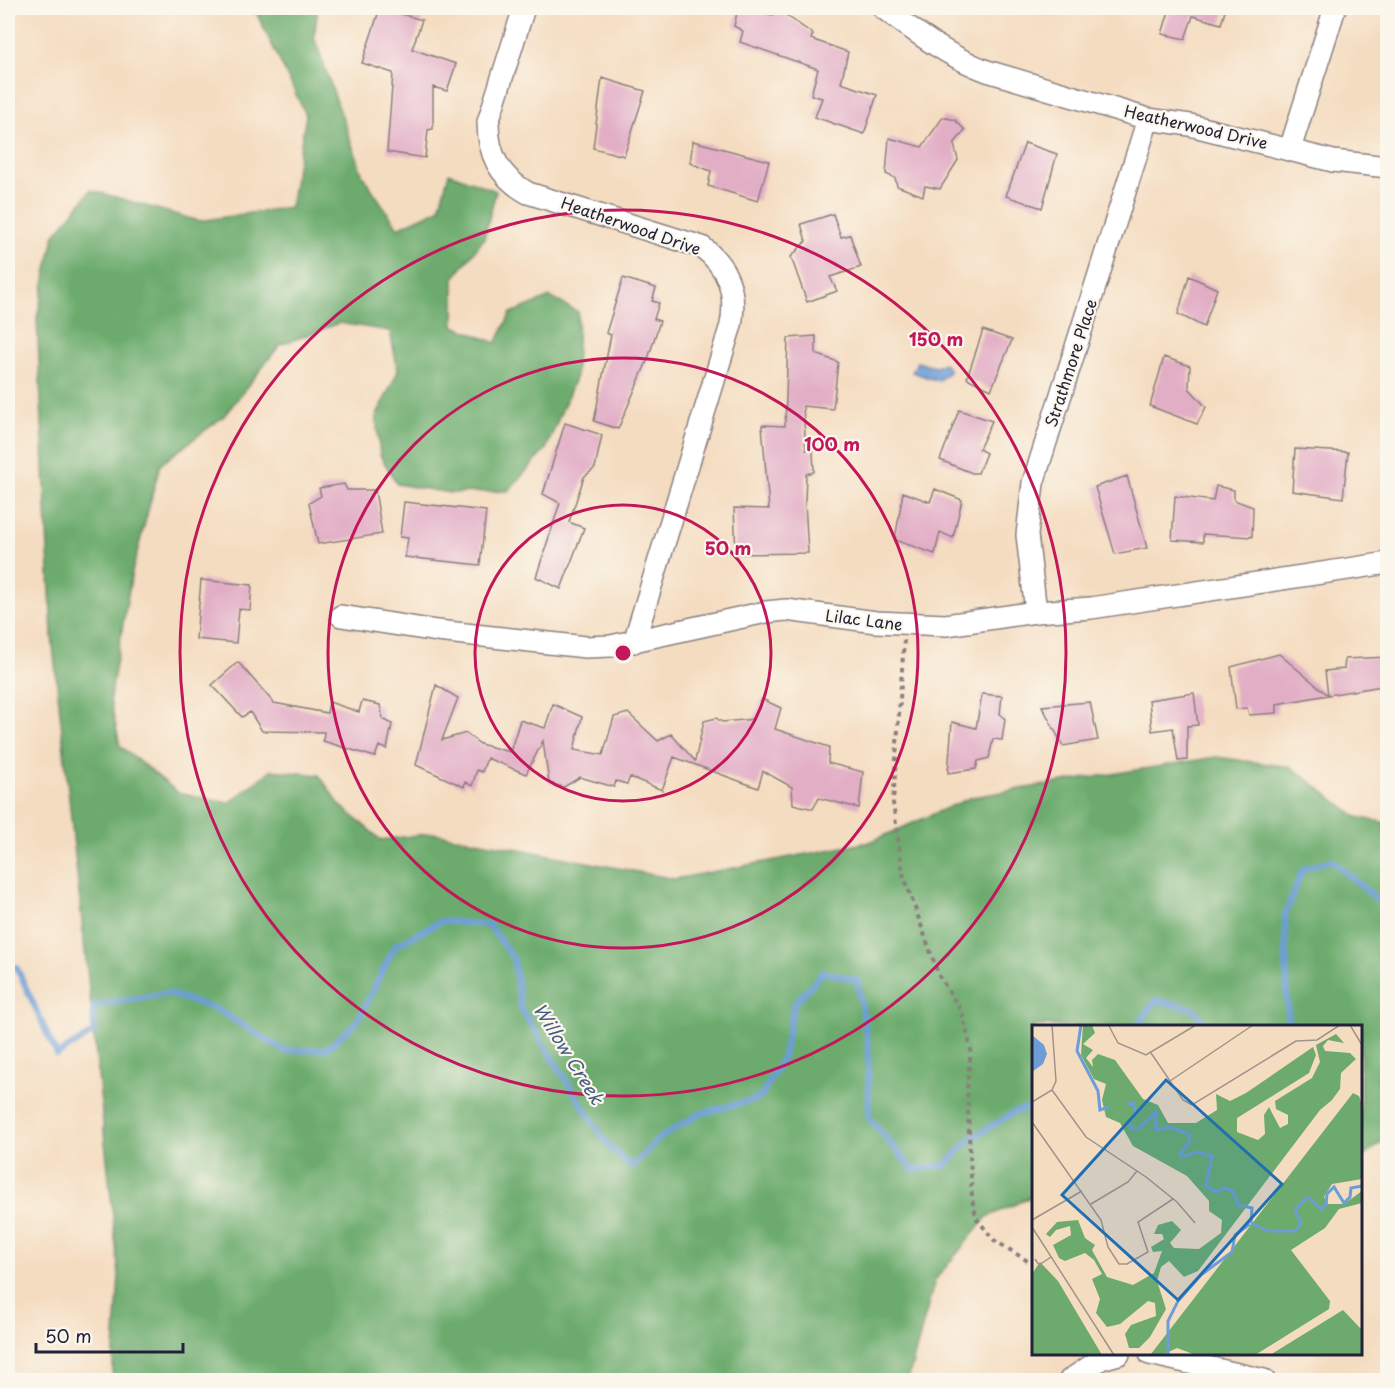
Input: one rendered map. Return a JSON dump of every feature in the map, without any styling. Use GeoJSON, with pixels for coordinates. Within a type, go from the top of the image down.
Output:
{"type":"FeatureCollection","features":[{"type":"Feature","properties":{"kind":"street","name":"Heatherwood Drive"},"geometry":{"type":"LineString","coordinates":[[524,8],[488,122],[488,141],[499,169],[517,187],[528,193],[702,247],[723,268],[734,297],[731,325],[634,642]]}},
{"type":"Feature","properties":{"kind":"street","name":"Heatherwood Drive"},"geometry":{"type":"LineString","coordinates":[[883,8],[937,48],[961,62],[1148,118],[1190,125],[1334,162],[1388,167]]}},
{"type":"Feature","properties":{"kind":"street"},"geometry":{"type":"LineString","coordinates":[[1290,149],[1335,8]]}},
{"type":"Feature","properties":{"kind":"street","name":"Strathmore Place"},"geometry":{"type":"LineString","coordinates":[[1036,612],[1031,589],[1027,535],[1033,483],[1148,118]]}},
{"type":"Feature","properties":{"kind":"street","name":"Lilac Lane"},"geometry":{"type":"LineString","coordinates":[[341,616],[437,631],[586,647],[634,642],[766,612],[786,610],[906,625],[946,625],[1036,612],[1091,608],[1388,563]]}},
{"type":"Feature","properties":{"kind":"street"},"geometry":{"type":"LineString","coordinates":[[1070,1380],[1101,1359],[1113,1355]]}},
{"type":"Feature","properties":{"kind":"street"},"geometry":{"type":"LineString","coordinates":[[1158,1355],[1264,1380]]}},
{"type":"Feature","properties":{"kind":"path"},"geometry":{"type":"LineString","coordinates":[[906,625],[893,803],[903,874],[939,976],[962,1012],[971,1050],[967,1089],[972,1200],[976,1219],[994,1240],[1032,1263]]}},
{"type":"Feature","properties":{"kind":"green space"},"geometry":{"type":"Polygon","coordinates":[[[254,8],[318,8],[314,37],[363,176],[398,228],[439,209],[449,173],[496,191],[484,239],[454,278],[454,326],[496,343],[511,313],[550,297],[578,312],[576,376],[546,449],[508,491],[450,493],[397,484],[380,455],[376,417],[398,371],[390,331],[339,323],[280,345],[224,416],[160,465],[132,572],[110,699],[120,746],[179,793],[229,803],[271,770],[319,775],[340,805],[381,840],[434,833],[675,879],[870,842],[972,797],[1216,757],[1291,767],[1357,817],[1387,823],[1387,1139],[1362,1157],[1362,1025],[1032,1025],[1032,1196],[987,1217],[935,1280],[908,1380],[112,1380],[119,1275],[52,636],[37,318],[54,236],[91,190],[199,221],[290,207],[306,115],[254,8]]]}},
{"type":"Feature","properties":{"kind":"water"},"geometry":{"type":"Polygon","coordinates":[[[917,362],[936,367],[944,363],[950,371],[938,381],[912,372],[917,362]]]}},
{"type":"Feature","properties":{"kind":"building"},"geometry":{"type":"Polygon","coordinates":[[[380,8],[422,20],[412,49],[456,64],[447,91],[433,87],[433,129],[428,130],[425,158],[387,152],[393,73],[362,63],[380,8]]]}},
{"type":"Feature","properties":{"kind":"building"},"geometry":{"type":"Polygon","coordinates":[[[738,8],[773,15],[777,9],[813,34],[811,39],[848,52],[841,83],[877,95],[864,134],[815,117],[822,98],[811,95],[818,69],[740,42],[743,31],[734,26],[738,8]]]}},
{"type":"Feature","properties":{"kind":"building"},"geometry":{"type":"Polygon","coordinates":[[[1170,8],[1226,8],[1221,24],[1193,16],[1185,39],[1162,34],[1170,8]]]}},
{"type":"Feature","properties":{"kind":"building"},"geometry":{"type":"Polygon","coordinates":[[[602,78],[645,91],[624,156],[593,148],[602,78]]]}},
{"type":"Feature","properties":{"kind":"building"},"geometry":{"type":"Polygon","coordinates":[[[943,117],[955,120],[965,130],[954,144],[958,160],[940,189],[925,186],[923,196],[897,186],[895,178],[886,174],[889,138],[922,147],[943,117]]]}},
{"type":"Feature","properties":{"kind":"building"},"geometry":{"type":"Polygon","coordinates":[[[693,141],[769,161],[758,201],[708,186],[711,171],[690,163],[693,141]]]}},
{"type":"Feature","properties":{"kind":"building"},"geometry":{"type":"Polygon","coordinates":[[[1025,143],[1057,154],[1042,208],[1006,196],[1025,143]]]}},
{"type":"Feature","properties":{"kind":"building"},"geometry":{"type":"Polygon","coordinates":[[[833,214],[841,237],[850,235],[861,267],[830,277],[837,291],[807,302],[791,257],[806,241],[801,224],[833,214]]]}},
{"type":"Feature","properties":{"kind":"building"},"geometry":{"type":"Polygon","coordinates":[[[1189,276],[1217,289],[1204,327],[1178,314],[1189,276]]]}},
{"type":"Feature","properties":{"kind":"building"},"geometry":{"type":"Polygon","coordinates":[[[623,278],[656,288],[652,301],[659,303],[654,319],[660,321],[648,359],[618,429],[594,421],[611,335],[606,333],[623,278]]]}},
{"type":"Feature","properties":{"kind":"building"},"geometry":{"type":"Polygon","coordinates":[[[983,330],[1012,340],[991,390],[967,378],[983,330]]]}},
{"type":"Feature","properties":{"kind":"building"},"geometry":{"type":"Polygon","coordinates":[[[816,336],[816,354],[838,362],[833,409],[803,406],[806,450],[813,450],[814,472],[806,474],[808,553],[736,554],[734,508],[769,509],[762,425],[785,426],[788,338],[816,336]]]}},
{"type":"Feature","properties":{"kind":"building"},"geometry":{"type":"Polygon","coordinates":[[[1164,357],[1190,366],[1189,388],[1206,407],[1197,424],[1150,406],[1164,357]]]}},
{"type":"Feature","properties":{"kind":"building"},"geometry":{"type":"Polygon","coordinates":[[[959,410],[992,421],[979,449],[986,453],[978,473],[972,473],[940,460],[959,410]]]}},
{"type":"Feature","properties":{"kind":"building"},"geometry":{"type":"Polygon","coordinates":[[[565,423],[602,435],[595,468],[584,477],[569,522],[584,528],[561,589],[536,577],[560,503],[543,494],[565,423]]]}},
{"type":"Feature","properties":{"kind":"building"},"geometry":{"type":"Polygon","coordinates":[[[1295,449],[1348,452],[1343,498],[1292,491],[1295,449]]]}},
{"type":"Feature","properties":{"kind":"building"},"geometry":{"type":"Polygon","coordinates":[[[1127,476],[1147,548],[1115,554],[1095,487],[1127,476]]]}},
{"type":"Feature","properties":{"kind":"building"},"geometry":{"type":"Polygon","coordinates":[[[344,484],[347,490],[375,490],[382,534],[318,544],[309,503],[321,496],[319,488],[344,484]]]}},
{"type":"Feature","properties":{"kind":"building"},"geometry":{"type":"Polygon","coordinates":[[[1216,486],[1234,490],[1234,500],[1253,507],[1252,537],[1203,534],[1203,542],[1172,540],[1175,496],[1213,501],[1216,486]]]}},
{"type":"Feature","properties":{"kind":"building"},"geometry":{"type":"Polygon","coordinates":[[[935,489],[962,500],[953,538],[940,532],[935,554],[895,540],[903,492],[930,502],[935,489]]]}},
{"type":"Feature","properties":{"kind":"building"},"geometry":{"type":"Polygon","coordinates":[[[404,502],[486,511],[480,565],[405,557],[408,538],[400,537],[404,502]]]}},
{"type":"Feature","properties":{"kind":"building"},"geometry":{"type":"Polygon","coordinates":[[[201,580],[252,585],[250,610],[239,609],[236,643],[196,639],[201,580]]]}},
{"type":"Feature","properties":{"kind":"building"},"geometry":{"type":"Polygon","coordinates":[[[1279,654],[1328,695],[1277,704],[1277,713],[1249,715],[1247,708],[1236,709],[1231,667],[1279,654]]]}},
{"type":"Feature","properties":{"kind":"building"},"geometry":{"type":"Polygon","coordinates":[[[1388,657],[1388,685],[1328,695],[1325,671],[1344,669],[1345,659],[1388,657]]]}},
{"type":"Feature","properties":{"kind":"building"},"geometry":{"type":"Polygon","coordinates":[[[238,662],[274,703],[327,713],[329,702],[359,712],[362,701],[380,705],[383,719],[392,724],[387,749],[379,746],[375,757],[323,741],[324,732],[262,731],[250,712],[242,717],[212,685],[238,662]]]}},
{"type":"Feature","properties":{"kind":"building"},"geometry":{"type":"Polygon","coordinates":[[[436,685],[458,698],[442,740],[466,733],[480,744],[510,752],[520,720],[545,728],[553,704],[582,717],[574,750],[603,755],[614,717],[628,713],[658,741],[671,734],[695,761],[704,721],[716,718],[722,722],[754,719],[762,699],[781,708],[775,729],[829,747],[828,763],[863,772],[859,808],[819,798],[813,809],[793,804],[792,787],[763,771],[758,788],[674,757],[662,790],[630,777],[627,784],[616,781],[614,787],[580,777],[564,787],[549,783],[543,741],[526,774],[487,758],[482,772],[477,770],[472,786],[465,782],[464,787],[416,765],[436,685]]]}},
{"type":"Feature","properties":{"kind":"building"},"geometry":{"type":"Polygon","coordinates":[[[1194,693],[1198,725],[1187,726],[1187,760],[1178,761],[1173,728],[1152,731],[1149,700],[1194,693]]]}},
{"type":"Feature","properties":{"kind":"building"},"geometry":{"type":"Polygon","coordinates":[[[982,694],[1002,696],[1000,714],[1005,719],[1002,740],[993,739],[989,758],[978,761],[976,769],[948,773],[952,722],[976,728],[982,694]]]}},
{"type":"Feature","properties":{"kind":"building"},"geometry":{"type":"Polygon","coordinates":[[[1090,702],[1098,740],[1063,746],[1042,706],[1090,702]]]}},
{"type":"Feature","properties":{"kind":"waterway","name":"Willow Creek"},"geometry":{"type":"LineString","coordinates":[[1288,1025],[1285,915],[1303,869],[1331,860],[1385,906],[1388,922]]}},
{"type":"Feature","properties":{"kind":"waterway","name":"Willow Creek"},"geometry":{"type":"LineString","coordinates":[[8,963],[17,968],[57,1055],[94,1032],[93,1006],[167,993],[216,1009],[285,1051],[326,1049],[357,1022],[395,946],[441,921],[489,925],[513,958],[521,1009],[607,1144],[632,1167],[657,1140],[699,1114],[760,1098],[783,1056],[794,1004],[823,972],[857,980],[868,1043],[869,1118],[913,1170],[946,1165],[969,1140],[1016,1111],[1032,1108]]}},
{"type":"Feature","properties":{"kind":"waterway","name":"Willow Creek"},"geometry":{"type":"LineString","coordinates":[[1138,1025],[1156,1000],[1194,1009],[1204,1025]]}}]}
